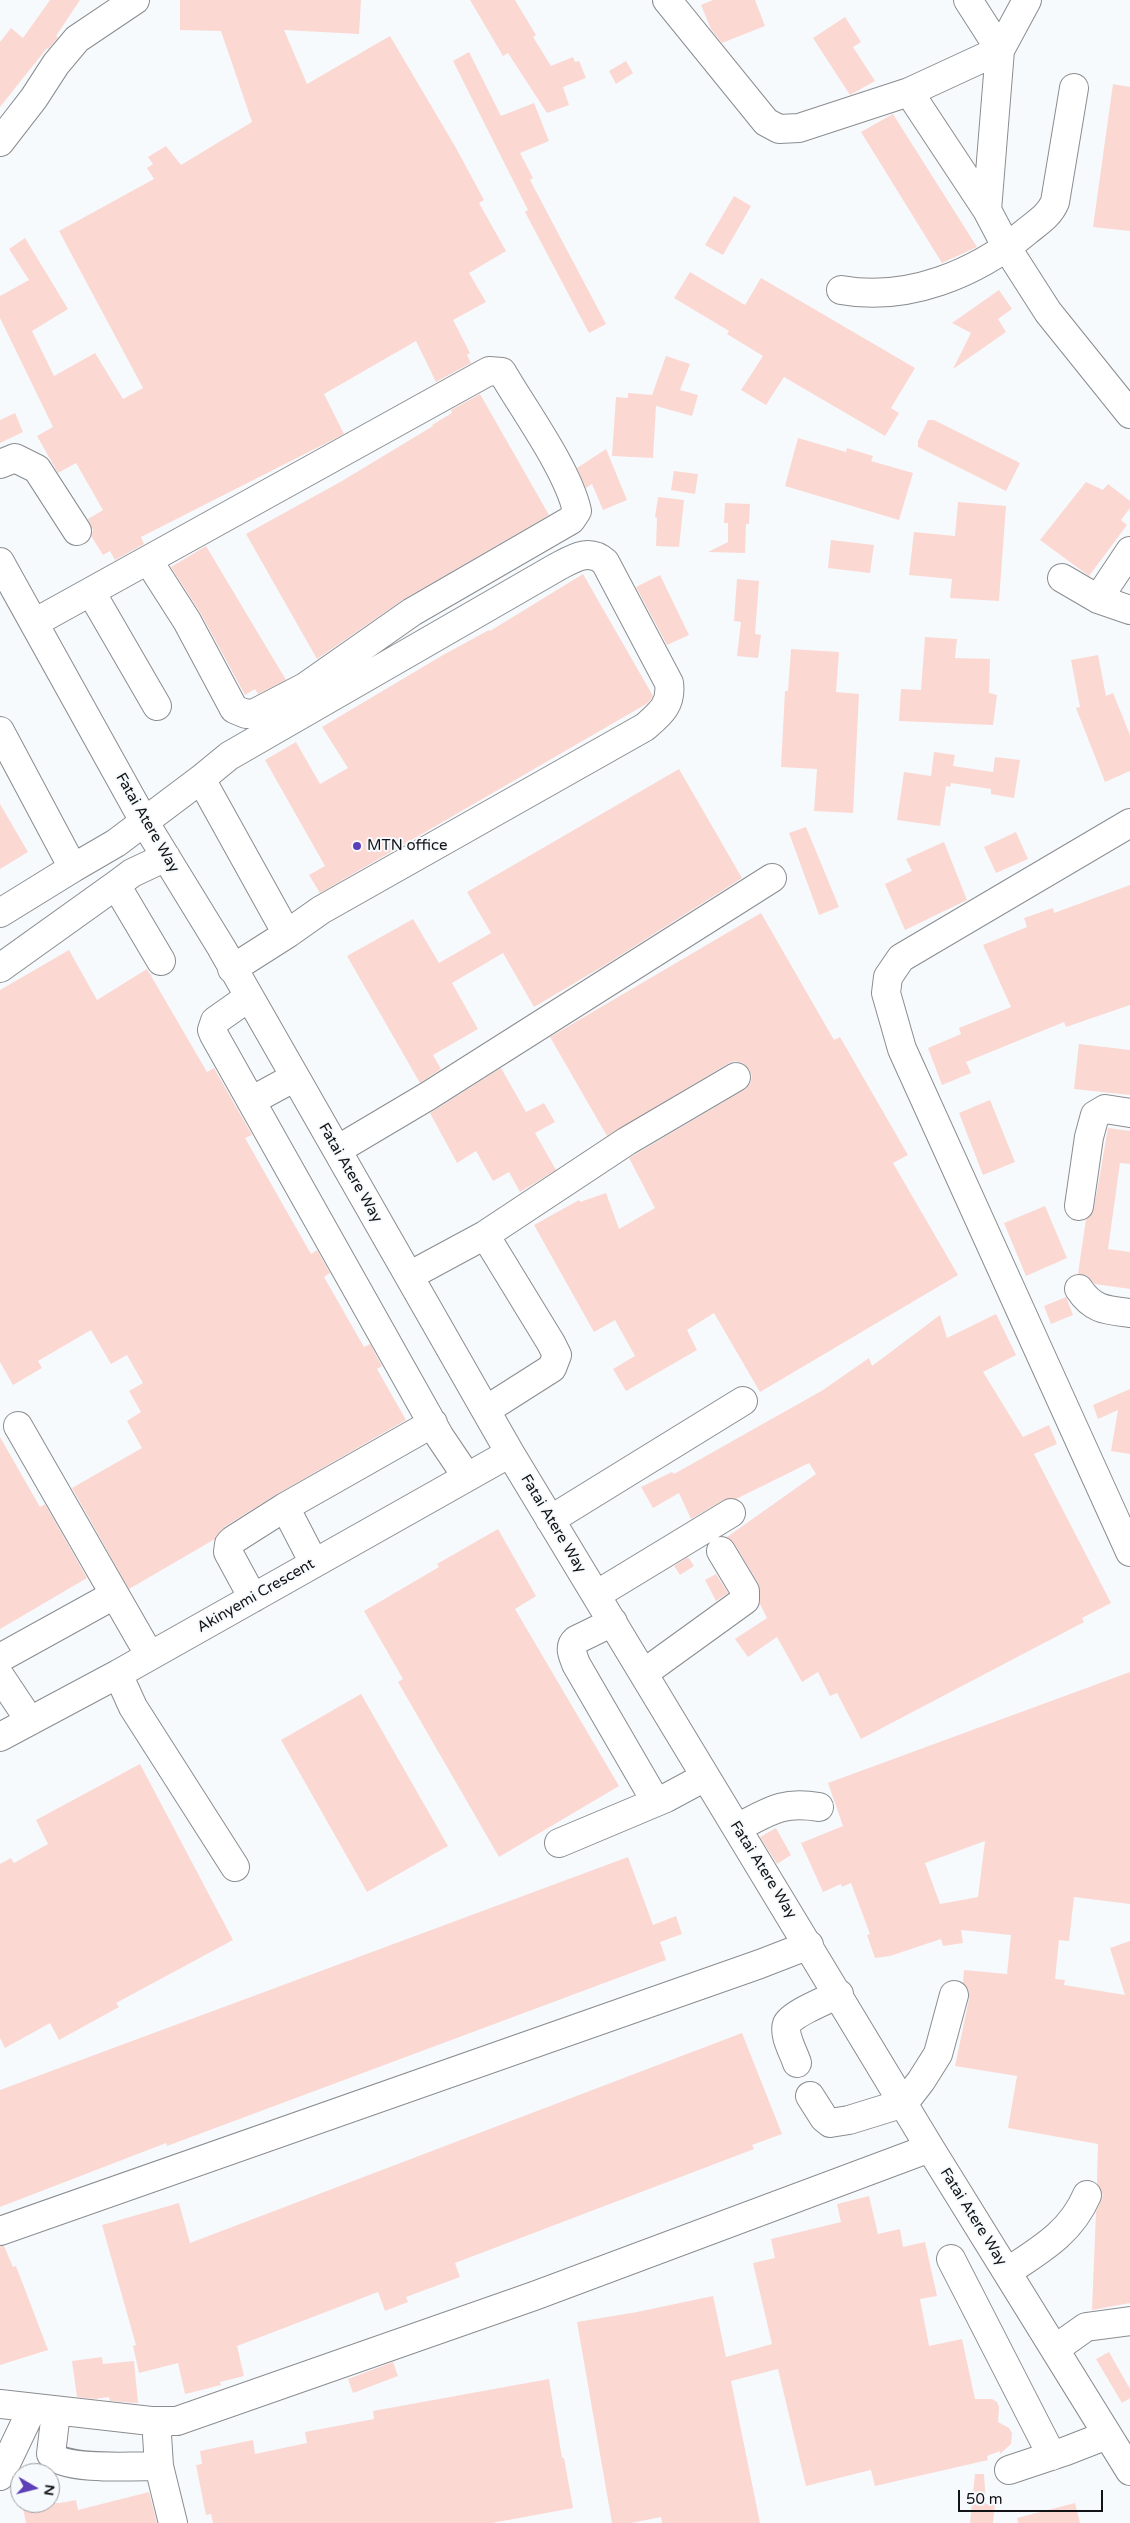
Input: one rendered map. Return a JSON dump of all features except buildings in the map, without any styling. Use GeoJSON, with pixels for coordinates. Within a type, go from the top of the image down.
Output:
{"type":"FeatureCollection","features":[{"type":"Feature","properties":{"kind":"street"},"geometry":{"type":"LineString","coordinates":[[0,142],[34,98],[56,64],[77,39],[135,0]]}},
{"type":"Feature","properties":{"kind":"street"},"geometry":{"type":"LineString","coordinates":[[666,0],[766,122],[779,129],[799,128],[909,92],[1000,50]]}},
{"type":"Feature","properties":{"kind":"street"},"geometry":{"type":"LineString","coordinates":[[968,0],[1000,50]]}},
{"type":"Feature","properties":{"kind":"street"},"geometry":{"type":"LineString","coordinates":[[987,210],[1000,50],[1027,0]]}},
{"type":"Feature","properties":{"kind":"street"},"geometry":{"type":"LineString","coordinates":[[841,290],[858,293],[906,290],[940,282],[964,272],[1007,248],[1049,214],[1055,202],[1074,88]]}},
{"type":"Feature","properties":{"kind":"street"},"geometry":{"type":"LineString","coordinates":[[909,92],[987,210],[1007,248],[1048,312],[1130,414]]}},
{"type":"Feature","properties":{"kind":"street"},"geometry":{"type":"LineString","coordinates":[[34,622],[92,592],[148,560],[489,371],[502,372],[550,453],[574,500],[577,511],[571,520],[412,612],[305,687],[255,713],[246,714],[234,709],[187,622],[148,560]]}},
{"type":"Feature","properties":{"kind":"street"},"geometry":{"type":"LineString","coordinates":[[0,464],[15,458],[37,468],[77,531]]}},
{"type":"Feature","properties":{"kind":"street"},"geometry":{"type":"LineString","coordinates":[[1098,600],[1130,551]]}},
{"type":"Feature","properties":{"kind":"street"},"geometry":{"type":"LineString","coordinates":[[0,913],[116,843],[145,823],[229,756],[557,567],[588,554],[606,562],[669,683],[668,703],[661,713],[645,727],[321,910],[288,934],[232,968]]}},
{"type":"Feature","properties":{"kind":"street","name":"Fatai Atere Way"},"geometry":{"type":"LineString","coordinates":[[0,562],[8,596],[34,622],[145,823],[232,968],[510,1453],[705,1777],[839,1994],[930,2148],[1130,2471]]}},
{"type":"Feature","properties":{"kind":"street"},"geometry":{"type":"LineString","coordinates":[[1062,578],[1098,600],[1130,610]]}},
{"type":"Feature","properties":{"kind":"street"},"geometry":{"type":"LineString","coordinates":[[92,592],[157,706]]}},
{"type":"Feature","properties":{"kind":"street"},"geometry":{"type":"LineString","coordinates":[[0,732],[73,868]]}},
{"type":"Feature","properties":{"kind":"street"},"geometry":{"type":"LineString","coordinates":[[201,779],[288,934]]}},
{"type":"Feature","properties":{"kind":"street"},"geometry":{"type":"LineString","coordinates":[[1130,823],[901,958],[888,977],[886,993],[902,1049],[1130,1552]]}},
{"type":"Feature","properties":{"kind":"street"},"geometry":{"type":"LineString","coordinates":[[0,968],[132,873],[166,857]]}},
{"type":"Feature","properties":{"kind":"street"},"geometry":{"type":"LineString","coordinates":[[337,1150],[428,1096],[772,878]]}},
{"type":"Feature","properties":{"kind":"street"},"geometry":{"type":"LineString","coordinates":[[116,885],[161,962]]}},
{"type":"Feature","properties":{"kind":"street"},"geometry":{"type":"LineString","coordinates":[[248,997],[215,1022],[212,1030],[433,1424],[467,1477]]}},
{"type":"Feature","properties":{"kind":"street"},"geometry":{"type":"LineString","coordinates":[[409,1276],[485,1235],[627,1141],[736,1076]]}},
{"type":"Feature","properties":{"kind":"street"},"geometry":{"type":"LineString","coordinates":[[251,1101],[294,1077]]}},
{"type":"Feature","properties":{"kind":"street"},"geometry":{"type":"LineString","coordinates":[[1079,1206],[1089,1137],[1095,1115],[1105,1109],[1130,1112]]}},
{"type":"Feature","properties":{"kind":"street"},"geometry":{"type":"LineString","coordinates":[[485,1235],[557,1355],[552,1368],[486,1410]]}},
{"type":"Feature","properties":{"kind":"street"},"geometry":{"type":"LineString","coordinates":[[1079,1289],[1091,1304],[1107,1310],[1130,1313]]}},
{"type":"Feature","properties":{"kind":"street"},"geometry":{"type":"LineString","coordinates":[[550,1520],[742,1401]]}},
{"type":"Feature","properties":{"kind":"street"},"geometry":{"type":"LineString","coordinates":[[253,1598],[228,1552],[229,1544],[285,1507],[433,1424]]}},
{"type":"Feature","properties":{"kind":"street"},"geometry":{"type":"LineString","coordinates":[[18,1426],[150,1656]]}},
{"type":"Feature","properties":{"kind":"street","name":"Akinyemi Crescent"},"geometry":{"type":"LineString","coordinates":[[0,1737],[118,1674],[510,1453]]}},
{"type":"Feature","properties":{"kind":"street"},"geometry":{"type":"LineString","coordinates":[[285,1507],[314,1563]]}},
{"type":"Feature","properties":{"kind":"street"},"geometry":{"type":"LineString","coordinates":[[596,1595],[731,1513]]}},
{"type":"Feature","properties":{"kind":"street"},"geometry":{"type":"LineString","coordinates":[[644,1673],[745,1600],[745,1591],[720,1551]]}},
{"type":"Feature","properties":{"kind":"street"},"geometry":{"type":"LineString","coordinates":[[0,1658],[114,1595]]}},
{"type":"Feature","properties":{"kind":"street"},"geometry":{"type":"LineString","coordinates":[[613,1622],[576,1640],[572,1644],[571,1651],[576,1664],[656,1802]]}},
{"type":"Feature","properties":{"kind":"street"},"geometry":{"type":"LineString","coordinates":[[118,1674],[133,1707],[235,1867]]}},
{"type":"Feature","properties":{"kind":"street"},"geometry":{"type":"LineString","coordinates":[[0,1676],[30,1721]]}},
{"type":"Feature","properties":{"kind":"street"},"geometry":{"type":"LineString","coordinates":[[559,1843],[656,1802],[705,1777]]}},
{"type":"Feature","properties":{"kind":"street"},"geometry":{"type":"LineString","coordinates":[[737,1828],[780,1806],[794,1804],[819,1807]]}},
{"type":"Feature","properties":{"kind":"street"},"geometry":{"type":"LineString","coordinates":[[0,2231],[760,1964],[809,1945]]}},
{"type":"Feature","properties":{"kind":"street"},"geometry":{"type":"LineString","coordinates":[[797,2063],[786,2031],[787,2024],[794,2017],[839,1994]]}},
{"type":"Feature","properties":{"kind":"street"},"geometry":{"type":"LineString","coordinates":[[810,2096],[824,2118],[830,2123],[849,2120],[904,2103],[938,2054],[954,1995]]}},
{"type":"Feature","properties":{"kind":"street"},"geometry":{"type":"LineString","coordinates":[[0,2404],[160,2422],[178,2421],[534,2296],[930,2148]]}},
{"type":"Feature","properties":{"kind":"street"},"geometry":{"type":"LineString","coordinates":[[1007,2272],[1044,2247],[1066,2228],[1079,2214],[1086,2194]]}},
{"type":"Feature","properties":{"kind":"street"},"geometry":{"type":"LineString","coordinates":[[951,2259],[1052,2456]]}},
{"type":"Feature","properties":{"kind":"street"},"geometry":{"type":"LineString","coordinates":[[1055,2349],[1086,2327],[1130,2321]]}},
{"type":"Feature","properties":{"kind":"street"},"geometry":{"type":"LineString","coordinates":[[44,2410],[50,2454],[54,2459],[83,2465],[160,2466]]}},
{"type":"Feature","properties":{"kind":"street"},"geometry":{"type":"LineString","coordinates":[[0,2476],[44,2410]]}},
{"type":"Feature","properties":{"kind":"street"},"geometry":{"type":"LineString","coordinates":[[160,2422],[157,2435],[160,2466],[173,2523]]}},
{"type":"Feature","properties":{"kind":"street"},"geometry":{"type":"LineString","coordinates":[[1009,2470],[1107,2435]]}},
{"type":"Feature","properties":{"kind":"place","name":"MTN office"},"geometry":{"type":"Point","coordinates":[357,846]}}]}
